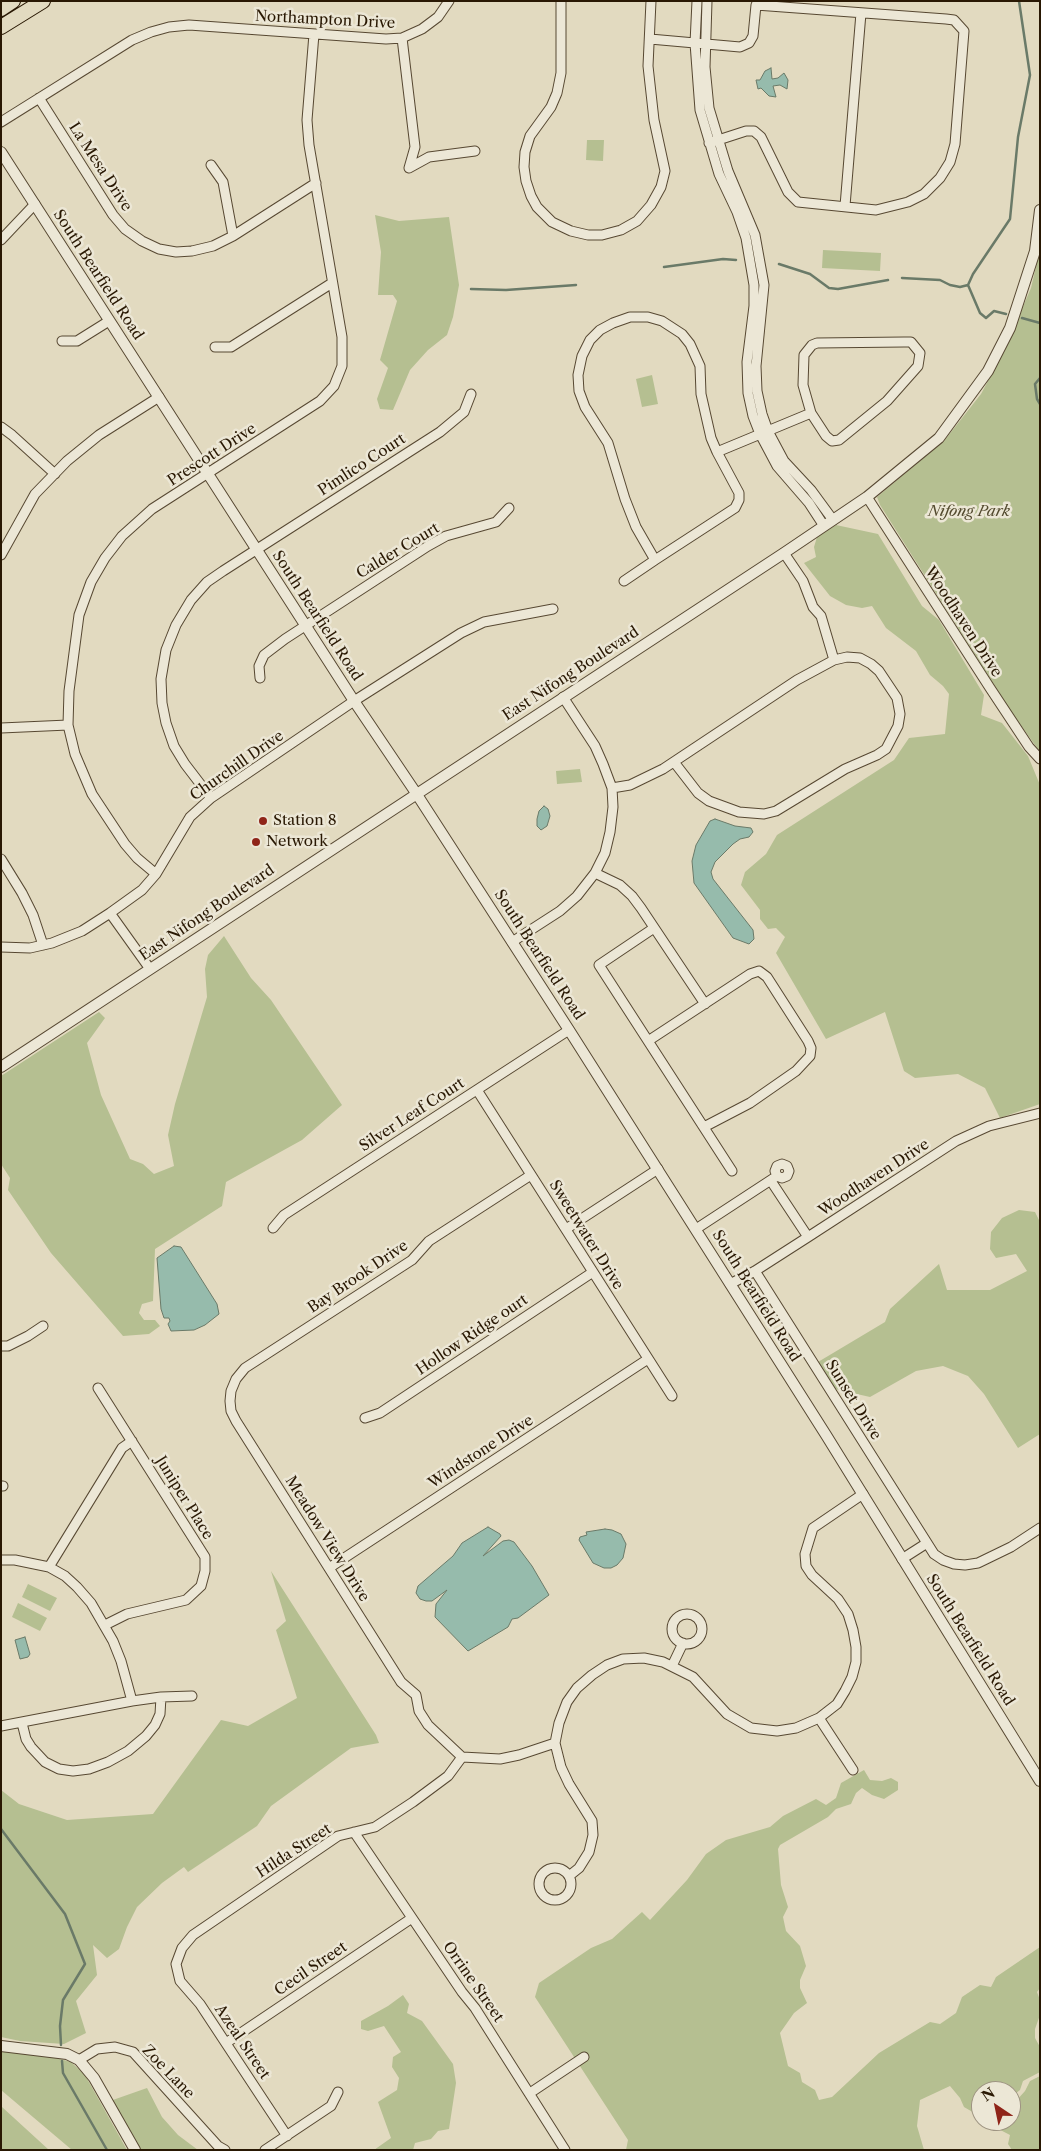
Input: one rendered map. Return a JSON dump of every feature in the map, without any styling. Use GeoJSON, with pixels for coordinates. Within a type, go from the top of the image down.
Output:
{"type":"FeatureCollection","features":[{"type":"Feature","properties":{"kind":"main road"},"geometry":{"type":"LineString","coordinates":[[1,9],[14,1]]}},
{"type":"Feature","properties":{"kind":"main road"},"geometry":{"type":"LineString","coordinates":[[1,28],[43,1]]}},
{"type":"Feature","properties":{"kind":"street","name":"Northampton Drive"},"geometry":{"type":"LineString","coordinates":[[1,122],[132,40],[169,27],[189,25],[386,39],[402,38],[422,29],[438,17],[449,1]]}},
{"type":"Feature","properties":{"kind":"street"},"geometry":{"type":"LineString","coordinates":[[561,1],[561,73],[557,93],[551,107],[530,136],[525,152],[524,166],[531,196],[538,207],[552,222],[571,231],[588,235],[602,235],[621,230],[637,221],[651,205],[661,187],[665,171],[654,120],[648,66],[651,1]]}},
{"type":"Feature","properties":{"kind":"street"},"geometry":{"type":"LineString","coordinates":[[697,1],[699,44],[713,141],[755,235],[760,259],[764,285],[756,366],[757,390],[764,433],[794,479],[828,523]]}},
{"type":"Feature","properties":{"kind":"street"},"geometry":{"type":"LineString","coordinates":[[699,44],[707,1]]}},
{"type":"Feature","properties":{"kind":"street"},"geometry":{"type":"LineString","coordinates":[[650,39],[732,47],[740,46],[749,43],[753,36],[756,5],[954,20],[964,31],[955,144],[950,162],[940,178],[924,194],[892,207],[876,210],[805,203],[793,199],[761,137],[754,131],[746,131],[713,141]]}},
{"type":"Feature","properties":{"kind":"street"},"geometry":{"type":"LineString","coordinates":[[845,206],[861,13]]}},
{"type":"Feature","properties":{"kind":"street","name":"Prescott Drive"},"geometry":{"type":"LineString","coordinates":[[156,874],[137,858],[125,844],[92,794],[80,769],[68,725],[69,691],[77,625],[91,582],[105,558],[122,536],[152,510],[320,401],[334,386],[342,366],[343,352],[316,183],[308,145],[307,120],[314,34]]}},
{"type":"Feature","properties":{"kind":"street"},"geometry":{"type":"LineString","coordinates":[[402,38],[415,146],[409,168],[429,157],[475,151]]}},
{"type":"Feature","properties":{"kind":"street","name":"La Mesa Drive"},"geometry":{"type":"LineString","coordinates":[[38,98],[113,215],[131,234],[142,242],[159,249],[176,252],[192,251],[213,246],[316,183]]}},
{"type":"Feature","properties":{"kind":"street","name":"South Bearfield Road"},"geometry":{"type":"LineString","coordinates":[[1,152],[354,702],[416,793],[658,1169],[863,1494],[1040,1781]]}},
{"type":"Feature","properties":{"kind":"street"},"geometry":{"type":"LineString","coordinates":[[211,165],[223,182],[232,236]]}},
{"type":"Feature","properties":{"kind":"street"},"geometry":{"type":"LineString","coordinates":[[1,240],[34,204]]}},
{"type":"Feature","properties":{"kind":"street","name":"East Nifong Boulevard"},"geometry":{"type":"LineString","coordinates":[[1,1067],[784,553],[867,496],[939,438],[988,371],[1010,328],[1025,288],[1035,251],[1040,210]]}},
{"type":"Feature","properties":{"kind":"street"},"geometry":{"type":"LineString","coordinates":[[215,348],[231,347],[332,283]]}},
{"type":"Feature","properties":{"kind":"street"},"geometry":{"type":"LineString","coordinates":[[624,581],[735,508],[739,500],[739,493],[711,438],[702,394],[700,366],[690,344],[682,334],[662,321],[630,317],[600,330],[590,340],[582,356],[578,374],[579,391],[584,407],[608,443],[633,520],[655,560]]}},
{"type":"Feature","properties":{"kind":"street"},"geometry":{"type":"LineString","coordinates":[[62,341],[77,341],[109,321]]}},
{"type":"Feature","properties":{"kind":"street"},"geometry":{"type":"LineString","coordinates":[[911,342],[920,352],[918,366],[887,401],[844,437],[832,441],[826,436],[811,413],[803,385],[804,355],[812,345],[911,342]]}},
{"type":"Feature","properties":{"kind":"street","name":"Pimlico Court"},"geometry":{"type":"LineString","coordinates":[[211,798],[174,746],[166,723],[162,702],[161,679],[166,650],[176,625],[191,600],[207,582],[440,432],[464,412],[471,394]]}},
{"type":"Feature","properties":{"kind":"street"},"geometry":{"type":"LineString","coordinates":[[1,555],[4,544],[36,494],[82,446],[159,397]]}},
{"type":"Feature","properties":{"kind":"street"},"geometry":{"type":"LineString","coordinates":[[717,452],[811,413]]}},
{"type":"Feature","properties":{"kind":"street"},"geometry":{"type":"LineString","coordinates":[[1,427],[55,474]]}},
{"type":"Feature","properties":{"kind":"street","name":"Woodhaven Drive"},"geometry":{"type":"LineString","coordinates":[[867,496],[1028,747],[1040,759]]}},
{"type":"Feature","properties":{"kind":"street","name":"Calder Court"},"geometry":{"type":"LineString","coordinates":[[260,678],[259,666],[264,655],[305,626],[428,546],[446,536],[496,522],[509,508]]}},
{"type":"Feature","properties":{"kind":"street"},"geometry":{"type":"LineString","coordinates":[[784,553],[803,581],[813,607],[821,616],[834,660]]}},
{"type":"Feature","properties":{"kind":"street","name":"Churchill Drive"},"geometry":{"type":"LineString","coordinates":[[1,947],[30,948],[82,931],[142,890],[156,874],[190,817],[211,798],[354,702],[474,626],[553,609]]}},
{"type":"Feature","properties":{"kind":"street"},"geometry":{"type":"LineString","coordinates":[[612,788],[647,778],[797,680],[834,660],[847,657],[860,658],[871,664],[879,671],[897,698],[900,714],[898,726],[886,748],[878,755],[845,769],[776,812],[764,814],[739,812],[709,801],[698,793],[674,762]]}},
{"type":"Feature","properties":{"kind":"street"},"geometry":{"type":"LineString","coordinates":[[512,942],[560,910],[577,896],[595,873],[605,853],[610,832],[613,807],[612,788],[595,746],[563,697]]}},
{"type":"Feature","properties":{"kind":"street"},"geometry":{"type":"LineString","coordinates":[[1,728],[68,725]]}},
{"type":"Feature","properties":{"kind":"street"},"geometry":{"type":"LineString","coordinates":[[1,859],[22,892],[44,945]]}},
{"type":"Feature","properties":{"kind":"street"},"geometry":{"type":"LineString","coordinates":[[595,873],[620,886],[632,896],[705,1004]]}},
{"type":"Feature","properties":{"kind":"street"},"geometry":{"type":"LineString","coordinates":[[110,913],[150,969]]}},
{"type":"Feature","properties":{"kind":"street"},"geometry":{"type":"LineString","coordinates":[[654,928],[599,965],[732,1171]]}},
{"type":"Feature","properties":{"kind":"street"},"geometry":{"type":"LineString","coordinates":[[648,1041],[750,974],[759,971],[767,977],[811,1048],[810,1056],[807,1062],[750,1104],[704,1127]]}},
{"type":"Feature","properties":{"kind":"street","name":"Silver Leaf Court"},"geometry":{"type":"LineString","coordinates":[[273,1228],[284,1215],[569,1030]]}},
{"type":"Feature","properties":{"kind":"street","name":"Sweetwater Drive"},"geometry":{"type":"LineString","coordinates":[[477,1090],[672,1396]]}},
{"type":"Feature","properties":{"kind":"street","name":"Woodhaven Drive"},"geometry":{"type":"LineString","coordinates":[[730,1284],[755,1271],[956,1141],[990,1126],[1040,1113]]}},
{"type":"Feature","properties":{"kind":"street"},"geometry":{"type":"LineString","coordinates":[[566,1229],[658,1169]]}},
{"type":"Feature","properties":{"kind":"street","name":"Bay Brook Drive"},"geometry":{"type":"LineString","coordinates":[[231,1391],[245,1368],[412,1260],[429,1241],[531,1175]]}},
{"type":"Feature","properties":{"kind":"street"},"geometry":{"type":"LineString","coordinates":[[696,1229],[774,1178],[808,1237]]}},
{"type":"Feature","properties":{"kind":"street","name":"Sunset Drive"},"geometry":{"type":"LineString","coordinates":[[755,1271],[934,1554],[943,1560],[965,1565],[978,1563],[1011,1547],[1040,1528]]}},
{"type":"Feature","properties":{"kind":"street","name":"Hollow Ridge ourt"},"geometry":{"type":"LineString","coordinates":[[365,1418],[380,1413],[592,1272]]}},
{"type":"Feature","properties":{"kind":"street"},"geometry":{"type":"LineString","coordinates":[[1,1346],[8,1346],[43,1326]]}},
{"type":"Feature","properties":{"kind":"street","name":"Windstone Drive"},"geometry":{"type":"LineString","coordinates":[[329,1568],[648,1359]]}},
{"type":"Feature","properties":{"kind":"street","name":"Juniper Place"},"geometry":{"type":"LineString","coordinates":[[98,1388],[205,1557],[206,1571],[201,1586],[186,1600],[128,1614],[105,1625]]}},
{"type":"Feature","properties":{"kind":"street","name":"Meadow View Drive"},"geometry":{"type":"LineString","coordinates":[[231,1391],[231,1411],[236,1421],[401,1682],[416,1695],[419,1711],[428,1725],[462,1756]]}},
{"type":"Feature","properties":{"kind":"street"},"geometry":{"type":"LineString","coordinates":[[49,1567],[122,1448],[132,1441]]}},
{"type":"Feature","properties":{"kind":"street"},"geometry":{"type":"LineString","coordinates":[[569,1876],[579,1868],[589,1852],[593,1835],[592,1821],[569,1784],[561,1767],[555,1743],[559,1723],[567,1702],[577,1688],[592,1674],[623,1659],[644,1658],[672,1666],[693,1677],[727,1714],[751,1728],[777,1731],[796,1728],[820,1718],[837,1704],[845,1691],[852,1677],[856,1662],[856,1647],[854,1630],[848,1614],[838,1599],[812,1575],[806,1566],[805,1554],[814,1528],[863,1494]]}},
{"type":"Feature","properties":{"kind":"street"},"geometry":{"type":"LineString","coordinates":[[902,1559],[927,1543]]}},
{"type":"Feature","properties":{"kind":"street"},"geometry":{"type":"LineString","coordinates":[[1,1560],[15,1560],[49,1567],[65,1576],[77,1587],[105,1625],[121,1661],[132,1701]]}},
{"type":"Feature","properties":{"kind":"street"},"geometry":{"type":"LineString","coordinates":[[672,1666],[682,1643]]}},
{"type":"Feature","properties":{"kind":"street"},"geometry":{"type":"LineString","coordinates":[[1,1726],[132,1701],[161,1697],[192,1696]]}},
{"type":"Feature","properties":{"kind":"street"},"geometry":{"type":"LineString","coordinates":[[22,1723],[30,1747],[45,1762],[73,1771],[89,1769],[108,1762],[128,1751],[146,1736],[160,1714],[161,1697]]}},
{"type":"Feature","properties":{"kind":"street"},"geometry":{"type":"LineString","coordinates":[[820,1718],[853,1770]]}},
{"type":"Feature","properties":{"kind":"street"},"geometry":{"type":"LineString","coordinates":[[462,1756],[500,1758],[519,1755],[555,1743]]}},
{"type":"Feature","properties":{"kind":"street","name":"Hilda Street"},"geometry":{"type":"LineString","coordinates":[[176,1964],[182,1948],[193,1935],[338,1836],[374,1827],[413,1802],[448,1776],[462,1756]]}},
{"type":"Feature","properties":{"kind":"street","name":"Orrine Street"},"geometry":{"type":"LineString","coordinates":[[354,1832],[462,1992],[475,2008],[565,2150]]}},
{"type":"Feature","properties":{"kind":"street","name":"Cecil Street"},"geometry":{"type":"LineString","coordinates":[[226,2043],[412,1918]]}},
{"type":"Feature","properties":{"kind":"street","name":"Azeal Street"},"geometry":{"type":"LineString","coordinates":[[176,1964],[180,1981],[200,2004],[287,2136]]}},
{"type":"Feature","properties":{"kind":"street"},"geometry":{"type":"LineString","coordinates":[[1,2046],[67,2054],[79,2060],[94,2078],[135,2150]]}},
{"type":"Feature","properties":{"kind":"street","name":"Zoe Lane"},"geometry":{"type":"LineString","coordinates":[[79,2060],[97,2049],[115,2047],[133,2052],[218,2146],[225,2150]]}},
{"type":"Feature","properties":{"kind":"street"},"geometry":{"type":"LineString","coordinates":[[530,2093],[584,2057]]}},
{"type":"Feature","properties":{"kind":"street"},"geometry":{"type":"LineString","coordinates":[[265,2150],[331,2106],[338,2092]]}},
{"type":"Feature","properties":{"kind":"green space"},"geometry":{"type":"Polygon","coordinates":[[[587,140],[604,140],[603,161],[586,160],[587,140]]]}},
{"type":"Feature","properties":{"kind":"green space"},"geometry":{"type":"Polygon","coordinates":[[[375,215],[399,221],[449,217],[459,285],[453,317],[447,335],[428,350],[410,370],[393,410],[380,409],[377,399],[388,368],[380,360],[397,301],[393,295],[378,295],[381,252],[375,215]]]}},
{"type":"Feature","properties":{"kind":"green space","name":"Nifong Park"},"geometry":{"type":"Polygon","coordinates":[[[1040,249],[1040,752],[1012,713],[880,505],[877,497],[944,441],[981,394],[1002,355],[1031,288],[1040,249]]]}},
{"type":"Feature","properties":{"kind":"green space"},"geometry":{"type":"Polygon","coordinates":[[[823,250],[881,253],[880,271],[822,268],[823,250]]]}},
{"type":"Feature","properties":{"kind":"green space"},"geometry":{"type":"Polygon","coordinates":[[[652,375],[658,404],[642,407],[636,379],[652,375]]]}},
{"type":"Feature","properties":{"kind":"green space"},"geometry":{"type":"Polygon","coordinates":[[[836,525],[878,534],[922,606],[939,620],[984,695],[981,715],[1002,723],[1028,756],[1040,785],[1040,1104],[1000,1118],[985,1088],[958,1074],[915,1078],[904,1071],[885,1012],[826,1039],[776,953],[785,937],[776,928],[768,929],[760,919],[760,910],[741,885],[745,872],[766,854],[777,835],[894,760],[909,738],[945,734],[949,694],[930,675],[916,651],[886,628],[872,606],[862,608],[846,605],[830,596],[804,563],[816,557],[814,547],[817,537],[836,525]]]}},
{"type":"Feature","properties":{"kind":"green space"},"geometry":{"type":"Polygon","coordinates":[[[580,769],[582,782],[557,784],[556,771],[580,769]]]}},
{"type":"Feature","properties":{"kind":"green space"},"geometry":{"type":"Polygon","coordinates":[[[224,936],[251,978],[271,1000],[342,1105],[302,1140],[226,1182],[222,1206],[155,1249],[153,1301],[142,1304],[139,1313],[144,1320],[155,1320],[160,1326],[149,1334],[123,1336],[51,1253],[8,1190],[10,1178],[1,1164],[1,1076],[99,1012],[105,1018],[87,1043],[101,1095],[130,1159],[143,1164],[154,1174],[174,1166],[168,1135],[175,1104],[207,997],[205,969],[208,955],[224,936]]]}},
{"type":"Feature","properties":{"kind":"green space"},"geometry":{"type":"Polygon","coordinates":[[[1019,1210],[1035,1212],[1040,1222],[1040,1434],[1018,1448],[984,1394],[968,1376],[943,1366],[916,1371],[870,1397],[835,1389],[818,1362],[885,1322],[890,1309],[939,1264],[947,1290],[990,1290],[1027,1271],[1016,1254],[996,1258],[990,1249],[991,1232],[1002,1218],[1019,1210]]]}},
{"type":"Feature","properties":{"kind":"green space"},"geometry":{"type":"Polygon","coordinates":[[[271,1571],[376,1735],[379,1743],[351,1748],[271,1806],[257,1826],[188,1872],[184,1867],[162,1883],[137,1907],[119,1949],[107,1958],[93,1945],[97,1975],[76,2001],[86,2033],[64,2044],[20,2041],[1,2037],[1,1790],[19,1804],[67,1820],[153,1814],[221,1720],[248,1726],[297,1698],[276,1630],[286,1621],[271,1571]]]}},
{"type":"Feature","properties":{"kind":"green space"},"geometry":{"type":"Polygon","coordinates":[[[28,1584],[57,1598],[50,1611],[22,1597],[28,1584]]]}},
{"type":"Feature","properties":{"kind":"green space"},"geometry":{"type":"Polygon","coordinates":[[[18,1603],[47,1618],[40,1631],[12,1617],[18,1603]]]}},
{"type":"Feature","properties":{"kind":"green space"},"geometry":{"type":"Polygon","coordinates":[[[864,1770],[870,1780],[882,1781],[891,1778],[898,1782],[898,1790],[884,1799],[872,1795],[862,1788],[856,1793],[851,1804],[836,1809],[828,1817],[780,1845],[778,1849],[781,1885],[788,1907],[783,1917],[786,1931],[800,1946],[806,1966],[800,1980],[800,1988],[807,2003],[794,2013],[780,2033],[788,2066],[800,2073],[802,2082],[815,2090],[819,2100],[832,2097],[879,2053],[930,2022],[940,2024],[956,2013],[962,1997],[980,1985],[991,1987],[996,1977],[1040,1947],[1040,1988],[1037,1992],[1040,2000],[1040,2015],[1035,2029],[1035,2038],[1040,2047],[1040,2072],[1023,2081],[1021,2087],[1021,2081],[971,2081],[971,2111],[964,2107],[960,2098],[950,2086],[920,2100],[917,2126],[924,2150],[626,2150],[628,2140],[535,1997],[539,1983],[591,1948],[612,1939],[642,1912],[650,1920],[687,1880],[706,1854],[726,1840],[770,1827],[783,1816],[816,1799],[826,1805],[836,1798],[841,1783],[864,1770]]]}},
{"type":"Feature","properties":{"kind":"green space"},"geometry":{"type":"Polygon","coordinates":[[[403,1995],[409,2004],[407,2013],[422,2021],[453,2064],[456,2083],[449,2129],[438,2131],[431,2139],[415,2143],[413,2150],[374,2150],[391,2138],[378,2102],[397,2090],[399,2078],[392,2067],[393,2057],[401,2052],[384,2026],[368,2031],[361,2029],[361,2021],[403,1995]]]}},
{"type":"Feature","properties":{"kind":"green space"},"geometry":{"type":"Polygon","coordinates":[[[1,2050],[57,2058],[71,2062],[85,2075],[127,2150],[72,2150],[1,2090],[1,2050]]]}},
{"type":"Feature","properties":{"kind":"green space"},"geometry":{"type":"Polygon","coordinates":[[[1040,2076],[1040,2150],[1012,2150],[1008,2144],[1010,2135],[1002,2131],[1021,2131],[1021,2095],[1030,2081],[1040,2076]]]}},
{"type":"Feature","properties":{"kind":"green space"},"geometry":{"type":"Polygon","coordinates":[[[147,2088],[162,2117],[178,2135],[198,2150],[139,2150],[110,2101],[147,2088]]]}},
{"type":"Feature","properties":{"kind":"green space"},"geometry":{"type":"Polygon","coordinates":[[[2,2107],[49,2150],[1,2150],[2,2107]]]}},
{"type":"Feature","properties":{"kind":"shaded area"},"geometry":{"type":"Polygon","coordinates":[[[771,68],[772,79],[778,78],[784,73],[788,80],[787,89],[780,85],[773,86],[776,97],[769,96],[761,88],[758,89],[756,80],[760,80],[765,71],[771,68]]]}},
{"type":"Feature","properties":{"kind":"shaded area"},"geometry":{"type":"Polygon","coordinates":[[[544,806],[548,809],[550,816],[547,826],[541,830],[537,826],[537,819],[539,811],[544,806]]]}},
{"type":"Feature","properties":{"kind":"shaded area"},"geometry":{"type":"Polygon","coordinates":[[[715,819],[735,826],[751,828],[753,832],[749,837],[740,839],[733,844],[715,862],[711,872],[713,879],[753,930],[754,939],[749,944],[733,938],[694,883],[692,861],[696,845],[710,821],[715,819]]]}},
{"type":"Feature","properties":{"kind":"shaded area"},"geometry":{"type":"Polygon","coordinates":[[[174,1246],[181,1247],[217,1304],[219,1314],[205,1325],[194,1330],[171,1331],[168,1324],[169,1318],[164,1318],[161,1309],[157,1258],[174,1246]]]}},
{"type":"Feature","properties":{"kind":"shaded area"},"geometry":{"type":"Polygon","coordinates":[[[488,1527],[501,1536],[483,1556],[503,1541],[509,1540],[514,1542],[532,1566],[549,1595],[518,1618],[512,1619],[508,1627],[468,1651],[435,1617],[436,1604],[447,1590],[432,1601],[420,1599],[416,1593],[418,1586],[453,1556],[462,1543],[488,1527]]]}},
{"type":"Feature","properties":{"kind":"shaded area"},"geometry":{"type":"Polygon","coordinates":[[[605,1529],[621,1534],[626,1544],[623,1558],[617,1565],[611,1568],[604,1568],[593,1563],[579,1540],[580,1537],[587,1535],[586,1532],[605,1529]]]}},
{"type":"Feature","properties":{"kind":"shaded area"},"geometry":{"type":"Polygon","coordinates":[[[25,1637],[30,1654],[28,1657],[20,1659],[15,1640],[25,1637]]]}},
{"type":"Feature","properties":{"kind":"waterway"},"geometry":{"type":"LineString","coordinates":[[1006,314],[994,311],[986,318],[980,313],[968,285],[973,274],[1010,219],[1018,137],[1030,75],[1019,1]]}},
{"type":"Feature","properties":{"kind":"waterway"},"geometry":{"type":"LineString","coordinates":[[664,267],[723,259],[736,260]]}},
{"type":"Feature","properties":{"kind":"waterway"},"geometry":{"type":"LineString","coordinates":[[779,264],[810,274],[829,288],[838,289],[888,280]]}},
{"type":"Feature","properties":{"kind":"waterway"},"geometry":{"type":"LineString","coordinates":[[902,278],[940,280],[960,287],[968,285]]}},
{"type":"Feature","properties":{"kind":"waterway"},"geometry":{"type":"LineString","coordinates":[[471,289],[506,290],[576,285]]}},
{"type":"Feature","properties":{"kind":"waterway"},"geometry":{"type":"LineString","coordinates":[[1022,318],[1040,323]]}},
{"type":"Feature","properties":{"kind":"waterway"},"geometry":{"type":"LineString","coordinates":[[1040,378],[1035,384],[1037,399],[1040,404]]}},
{"type":"Feature","properties":{"kind":"waterway"},"geometry":{"type":"LineString","coordinates":[[1,1829],[65,1914],[85,1964],[63,2000],[60,2026],[61,2045]]}},
{"type":"Feature","properties":{"kind":"waterway"},"geometry":{"type":"LineString","coordinates":[[62,2061],[63,2073],[107,2150]]}},
{"type":"Feature","properties":{"kind":"place","name":"Station 8"},"geometry":{"type":"Point","coordinates":[263,821]}},
{"type":"Feature","properties":{"kind":"place","name":"Network"},"geometry":{"type":"Point","coordinates":[256,842]}}]}
